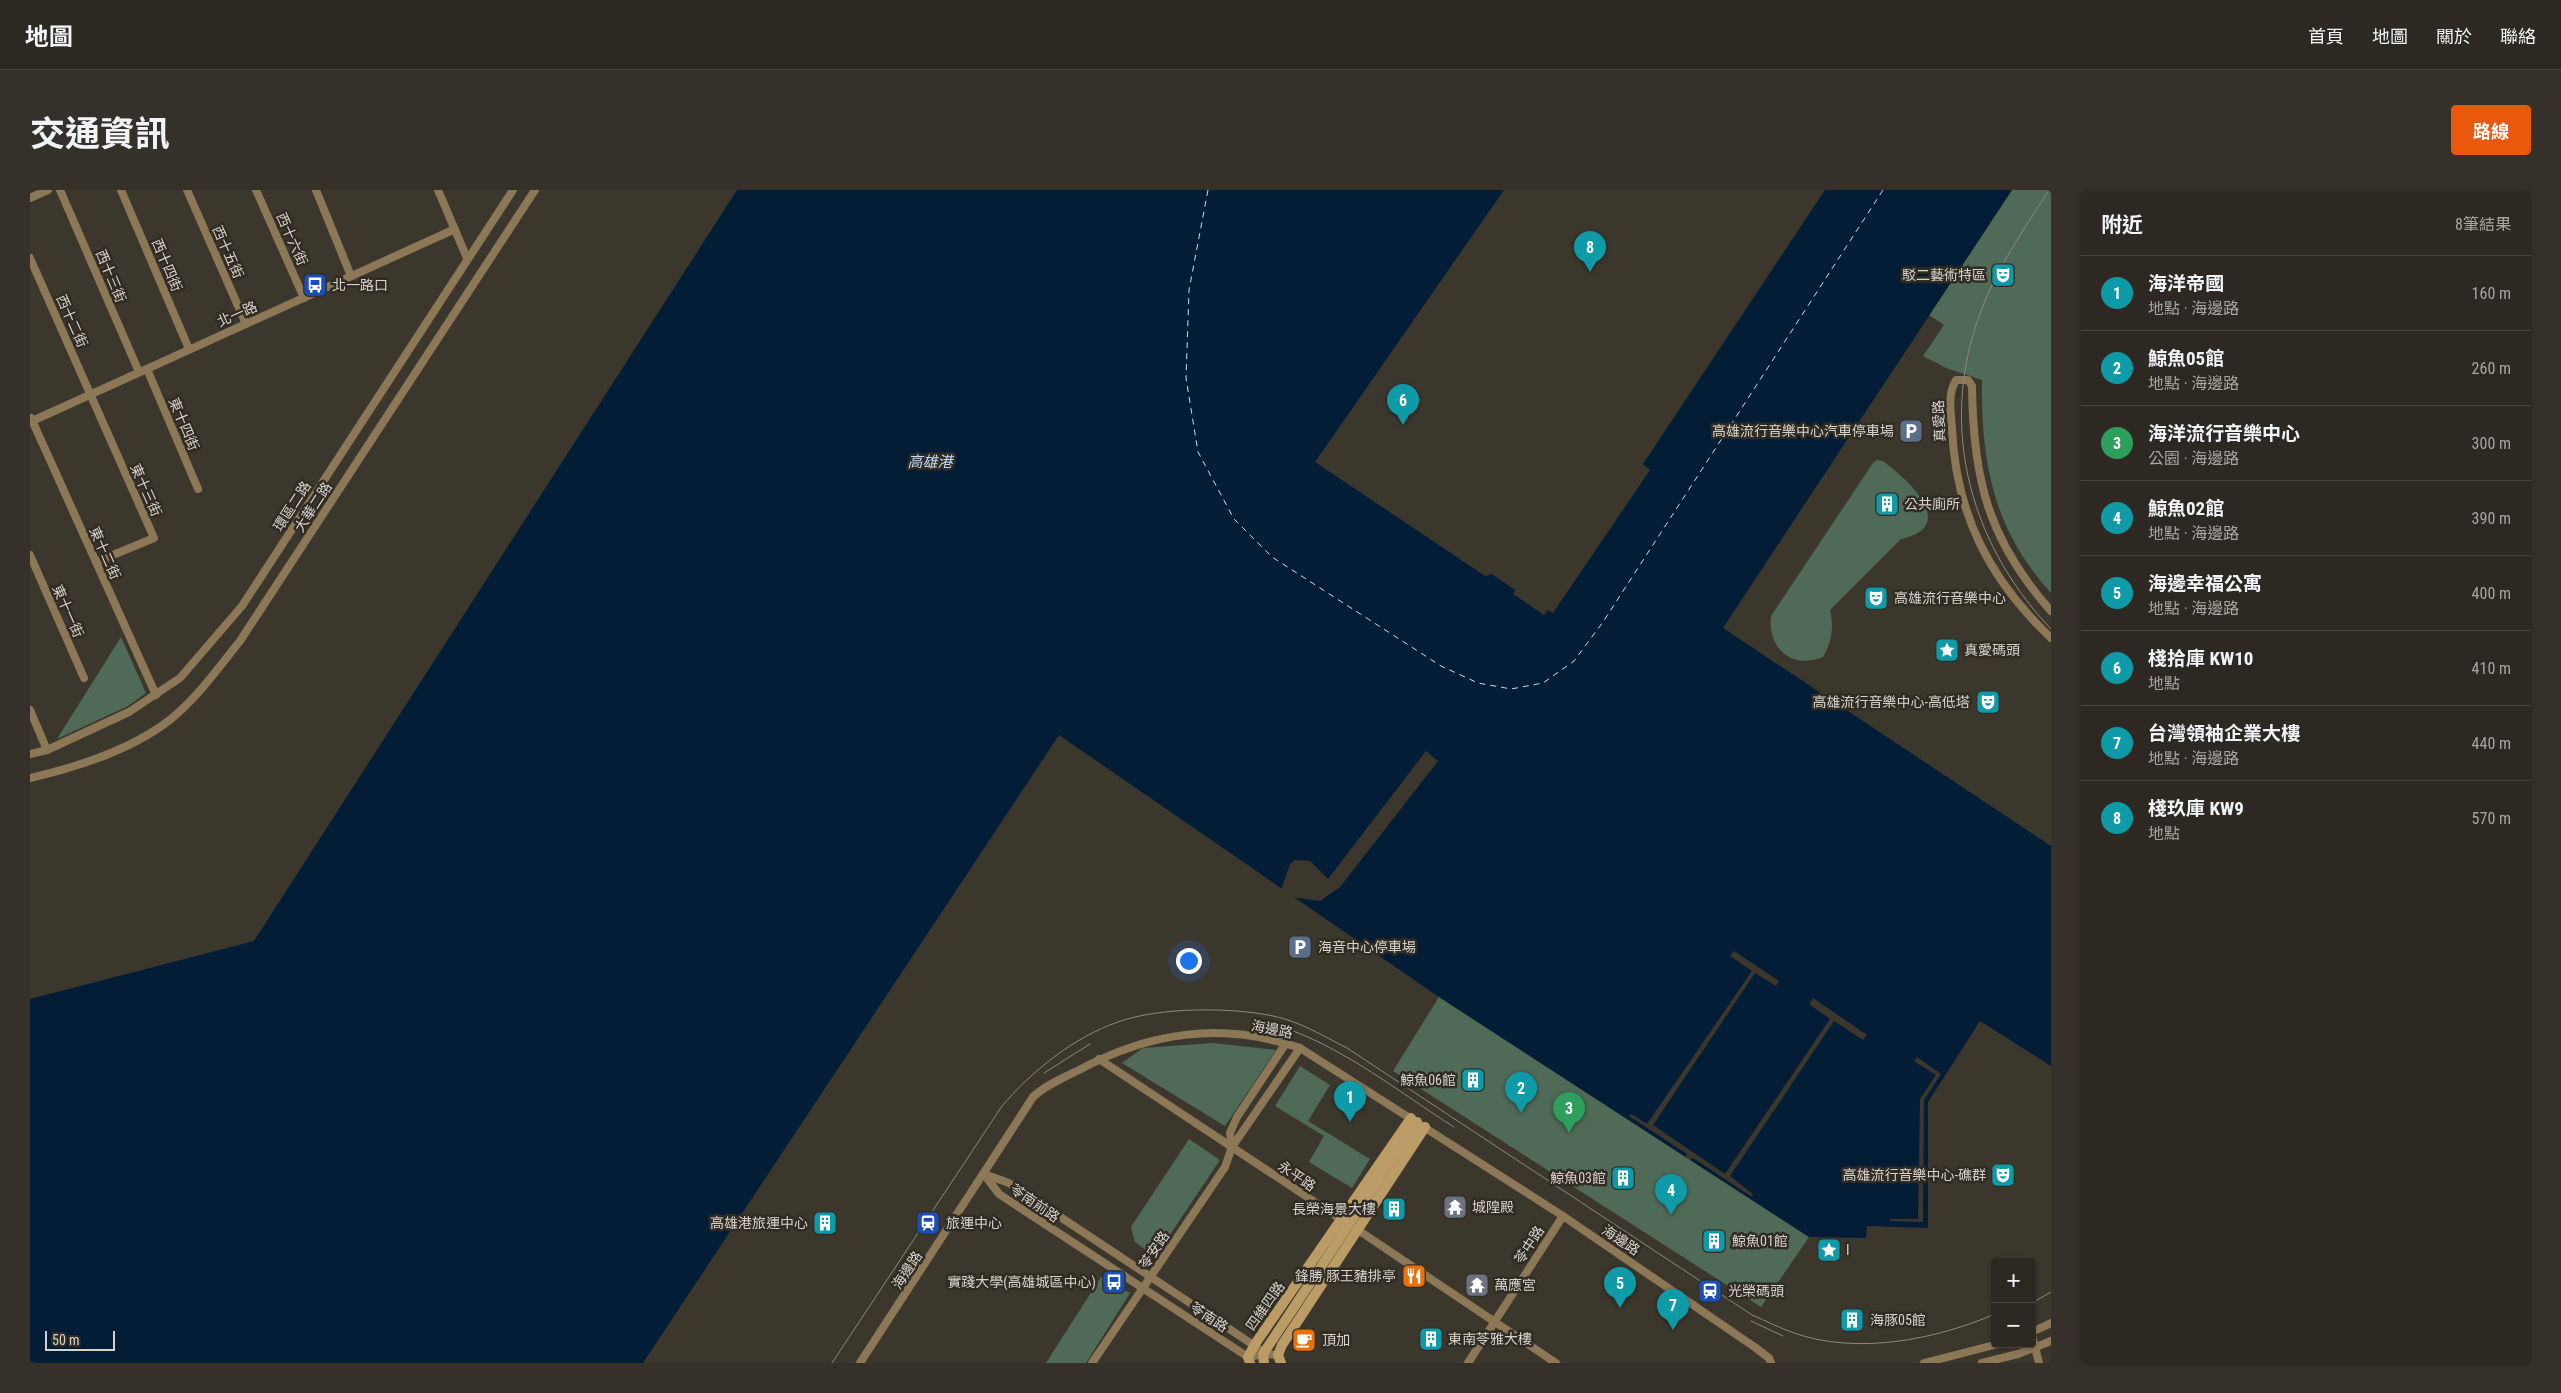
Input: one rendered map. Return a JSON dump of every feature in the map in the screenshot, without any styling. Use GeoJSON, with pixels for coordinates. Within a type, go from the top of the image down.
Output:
{"type":"FeatureCollection","features":[{"type":"Feature","properties":{"kind":"street"},"geometry":{"type":"LineString","coordinates":[[30,198],[48,190]]}},
{"type":"Feature","properties":{"kind":"street","name":"西十三街"},"geometry":{"type":"LineString","coordinates":[[60,190],[139,372]]}},
{"type":"Feature","properties":{"kind":"street","name":"西十四街"},"geometry":{"type":"LineString","coordinates":[[121,190],[190,350]]}},
{"type":"Feature","properties":{"kind":"street","name":"西十五街"},"geometry":{"type":"LineString","coordinates":[[187,190],[246,324]]}},
{"type":"Feature","properties":{"kind":"street","name":"西十六街"},"geometry":{"type":"LineString","coordinates":[[256,190],[304,298]]}},
{"type":"Feature","properties":{"kind":"street"},"geometry":{"type":"LineString","coordinates":[[316,190],[351,276]]}},
{"type":"Feature","properties":{"kind":"street"},"geometry":{"type":"LineString","coordinates":[[438,190],[467,258]]}},
{"type":"Feature","properties":{"kind":"street","name":"環區二路"},"geometry":{"type":"LineString","coordinates":[[30,754],[48,750],[130,712],[156,695],[180,678],[242,606],[513,190]]}},
{"type":"Feature","properties":{"kind":"street","name":"大華二路"},"geometry":{"type":"LineString","coordinates":[[30,778],[52,773],[125,746],[171,719],[210,679],[240,640],[535,190]]}},
{"type":"Feature","properties":{"kind":"street","name":"北一路"},"geometry":{"type":"LineString","coordinates":[[31,420],[190,350],[454,229]]}},
{"type":"Feature","properties":{"kind":"street","name":"西十二街"},"geometry":{"type":"LineString","coordinates":[[30,258],[90,394]]}},
{"type":"Feature","properties":{"kind":"street","name":"東十四街"},"geometry":{"type":"LineString","coordinates":[[147,369],[198,489]]}},
{"type":"Feature","properties":{"kind":"street","name":"真愛路"},"geometry":{"type":"LineString","coordinates":[[2051,611],[2029,584],[1999,536],[1978,474],[1973,433],[1972,386],[1968,380],[1956,380],[1950,391],[1952,446],[1957,482],[1965,510],[2000,579],[2032,620],[2051,638]]}},
{"type":"Feature","properties":{"kind":"street","name":"東十三街"},"geometry":{"type":"LineString","coordinates":[[90,394],[154,538],[96,562]]}},
{"type":"Feature","properties":{"kind":"street","name":"東十二街"},"geometry":{"type":"LineString","coordinates":[[31,420],[156,695]]}},
{"type":"Feature","properties":{"kind":"street","name":"東十一街"},"geometry":{"type":"LineString","coordinates":[[30,555],[84,678]]}},
{"type":"Feature","properties":{"kind":"street"},"geometry":{"type":"LineString","coordinates":[[30,710],[48,750]]}},
{"type":"Feature","properties":{"kind":"street","name":"海邊路"},"geometry":{"type":"LineString","coordinates":[[860,1363],[1033,1097],[1041,1090],[1099,1059],[1129,1046],[1187,1034],[1246,1036],[1286,1043],[1300,1048],[1563,1216],[1756,1348],[1769,1358],[1771,1363]]}},
{"type":"Feature","properties":{"kind":"street","name":"苓安路"},"geometry":{"type":"LineString","coordinates":[[1232,1147],[1230,1133],[1237,1117],[1286,1043]]}},
{"type":"Feature","properties":{"kind":"street","name":"苓安路"},"geometry":{"type":"LineString","coordinates":[[1092,1363],[1225,1167],[1232,1147],[1300,1048]]}},
{"type":"Feature","properties":{"kind":"street","name":"永平路"},"geometry":{"type":"LineString","coordinates":[[1099,1059],[1556,1363]]}},
{"type":"Feature","properties":{"kind":"street","name":"四維四路"},"geometry":{"type":"LineString","coordinates":[[1263,1358],[1417,1122]]}},
{"type":"Feature","properties":{"kind":"street","name":"四維四路"},"geometry":{"type":"LineString","coordinates":[[1249,1360],[1255,1344],[1349,1224],[1417,1122]]}},
{"type":"Feature","properties":{"kind":"street","name":"苓南前路"},"geometry":{"type":"LineString","coordinates":[[984,1174],[1009,1183],[1151,1277]]}},
{"type":"Feature","properties":{"kind":"street","name":"苓南前路"},"geometry":{"type":"LineString","coordinates":[[984,1174],[999,1194],[1143,1290]]}},
{"type":"Feature","properties":{"kind":"street","name":"苓中路"},"geometry":{"type":"LineString","coordinates":[[1468,1363],[1563,1216]]}},
{"type":"Feature","properties":{"kind":"street","name":"四維四路"},"geometry":{"type":"LineString","coordinates":[[1280,1359],[1282,1345],[1349,1224]]}},
{"type":"Feature","properties":{"kind":"street","name":"苓南路"},"geometry":{"type":"LineString","coordinates":[[1151,1277],[1255,1344],[1263,1358]]}},
{"type":"Feature","properties":{"kind":"street","name":"苓南路"},"geometry":{"type":"LineString","coordinates":[[1143,1290],[1249,1360]]}},
{"type":"Feature","properties":{"kind":"street"},"geometry":{"type":"LineString","coordinates":[[2036,1331],[2051,1323]]}},
{"type":"Feature","properties":{"kind":"street"},"geometry":{"type":"LineString","coordinates":[[2036,1348],[2051,1341]]}},
{"type":"Feature","properties":{"kind":"street"},"geometry":{"type":"LineString","coordinates":[[1924,1363],[1991,1346]]}},
{"type":"Feature","properties":{"kind":"street"},"geometry":{"type":"LineString","coordinates":[[1982,1363],[2035,1348],[2039,1363]]}},
{"type":"Feature","properties":{"kind":"street"},"geometry":{"type":"LineString","coordinates":[[1249,1360],[1263,1358],[1280,1359]]}},
{"type":"Feature","properties":{"kind":"green space"},"geometry":{"type":"Polygon","coordinates":[[[2012,190],[2051,190],[2051,593],[2031,569],[2016,544],[2003,519],[1994,494],[1984,439],[1982,380],[1946,368],[1923,356],[1944,325],[1929,315],[2012,190]]]}},
{"type":"Feature","properties":{"kind":"green space"},"geometry":{"type":"Polygon","coordinates":[[[1877,460],[1883,461],[1915,490],[1928,513],[1926,524],[1918,533],[1901,539],[1830,610],[1831,634],[1823,657],[1801,661],[1792,658],[1784,653],[1773,638],[1771,616],[1873,463],[1877,460]]]}},
{"type":"Feature","properties":{"kind":"green space"},"geometry":{"type":"Polygon","coordinates":[[[121,637],[146,693],[128,706],[57,739],[121,637]]]}},
{"type":"Feature","properties":{"kind":"green space"},"geometry":{"type":"Polygon","coordinates":[[[1439,997],[1809,1237],[1761,1307],[1393,1071],[1439,997]]]}},
{"type":"Feature","properties":{"kind":"green space"},"geometry":{"type":"Polygon","coordinates":[[[1213,1043],[1276,1050],[1225,1126],[1122,1063],[1143,1048],[1213,1043]]]}},
{"type":"Feature","properties":{"kind":"green space"},"geometry":{"type":"Polygon","coordinates":[[[1300,1066],[1330,1085],[1308,1121],[1370,1159],[1352,1188],[1309,1162],[1324,1136],[1275,1106],[1300,1066]]]}},
{"type":"Feature","properties":{"kind":"green space"},"geometry":{"type":"Polygon","coordinates":[[[1189,1139],[1220,1160],[1155,1257],[1135,1242],[1131,1227],[1189,1139]]]}},
{"type":"Feature","properties":{"kind":"green space"},"geometry":{"type":"Polygon","coordinates":[[[1101,1277],[1130,1293],[1086,1363],[1046,1363],[1101,1277]]]}},
{"type":"Feature","properties":{"kind":"water","name":"高雄港"},"geometry":{"type":"Polygon","coordinates":[[[737,190],[1504,190],[1315,462],[1485,576],[1492,574],[1515,590],[1513,594],[1544,615],[1548,610],[1553,613],[1650,470],[1643,464],[1825,190],[2012,190],[1723,628],[2051,846],[2051,1066],[1980,1021],[1928,1102],[1928,1228],[1867,1226],[1866,1238],[1809,1237],[1439,997],[1059,735],[643,1363],[30,1363],[30,999],[254,941],[737,190]]]}},
{"type":"Feature","properties":{"kind":"pier"},"geometry":{"type":"Polygon","coordinates":[[[1426,751],[1438,761],[1340,887],[1320,901],[1291,897],[1281,890],[1290,864],[1295,860],[1310,861],[1328,879],[1426,751]]]}},
{"type":"Feature","properties":{"kind":"pier"},"geometry":{"type":"Polygon","coordinates":[[[1734,951],[1779,981],[1776,986],[1755,973],[1653,1125],[1725,1174],[1830,1019],[1809,1004],[1813,998],[1867,1035],[1863,1040],[1834,1021],[1730,1176],[1753,1194],[1752,1197],[1693,1158],[1690,1160],[1685,1157],[1687,1154],[1629,1116],[1631,1114],[1647,1124],[1752,971],[1730,956],[1734,951]]]}},
{"type":"Feature","properties":{"kind":"pier"},"geometry":{"type":"Polygon","coordinates":[[[1917,1057],[1941,1074],[1924,1100],[1923,1222],[1890,1221],[1890,1219],[1918,1219],[1920,1099],[1936,1075],[1914,1061],[1917,1057]]]}},
{"type":"Feature","properties":{"kind":"ferry route"},"geometry":{"type":"LineString","coordinates":[[1208,190],[1189,290],[1186,378],[1198,452],[1234,519],[1272,557],[1441,666],[1478,683],[1511,689],[1543,683],[1574,661],[1603,622],[1883,190]]}},
{"type":"Feature","properties":{"kind":"tram line"},"geometry":{"type":"LineString","coordinates":[[2049,190],[2006,258],[1985,301],[1970,345],[1963,389],[1962,432],[1968,475],[1980,517],[1998,557],[2022,594],[2051,629]]}},
{"type":"Feature","properties":{"kind":"tram line"},"geometry":{"type":"LineString","coordinates":[[832,1363],[1002,1106],[1027,1080],[1055,1056],[1102,1028],[1154,1013],[1195,1010],[1237,1011],[1283,1018],[1311,1029],[1347,1048],[1752,1315],[1794,1333],[1818,1340],[1844,1343],[1896,1342],[1947,1331],[1991,1316]]}},
{"type":"Feature","properties":{"kind":"tram line"},"geometry":{"type":"LineString","coordinates":[[1255,1020],[1282,1027],[1334,1050],[1359,1064],[1454,1127]]}},
{"type":"Feature","properties":{"kind":"tram line"},"geometry":{"type":"LineString","coordinates":[[1044,1073],[1090,1044]]}},
{"type":"Feature","properties":{"kind":"tram line"},"geometry":{"type":"LineString","coordinates":[[2036,1301],[2051,1292]]}},
{"type":"Feature","properties":{"kind":"tram line"},"geometry":{"type":"LineString","coordinates":[[1751,1321],[1783,1336]]}},
{"type":"Feature","properties":{"kind":"place","name":"棧玖庫 KW9"},"geometry":{"type":"Point","coordinates":[1590,272]}},
{"type":"Feature","properties":{"kind":"place","name":"駁二藝術特區"},"geometry":{"type":"Point","coordinates":[2003,275]}},
{"type":"Feature","properties":{"kind":"place","name":"北一路口"},"geometry":{"type":"Point","coordinates":[315,285]}},
{"type":"Feature","properties":{"kind":"place","name":"棧拾庫 KW10"},"geometry":{"type":"Point","coordinates":[1403,425]}},
{"type":"Feature","properties":{"kind":"place","name":"高雄流行音樂中心汽車停車場"},"geometry":{"type":"Point","coordinates":[1911,431]}},
{"type":"Feature","properties":{"kind":"place","name":"公共廁所"},"geometry":{"type":"Point","coordinates":[1887,504]}},
{"type":"Feature","properties":{"kind":"place","name":"高雄流行音樂中心"},"geometry":{"type":"Point","coordinates":[1876,598]}},
{"type":"Feature","properties":{"kind":"place","name":"真愛碼頭"},"geometry":{"type":"Point","coordinates":[1947,650]}},
{"type":"Feature","properties":{"kind":"place","name":"高雄流行音樂中心-高低塔"},"geometry":{"type":"Point","coordinates":[1988,702]}},
{"type":"Feature","properties":{"kind":"place","name":"海音中心停車場"},"geometry":{"type":"Point","coordinates":[1300,947]}},
{"type":"Feature","properties":{"kind":"place","name":"鯨魚06館"},"geometry":{"type":"Point","coordinates":[1473,1080]}},
{"type":"Feature","properties":{"kind":"place","name":"鯨魚05館"},"geometry":{"type":"Point","coordinates":[1521,1113]}},
{"type":"Feature","properties":{"kind":"place","name":"海洋帝國"},"geometry":{"type":"Point","coordinates":[1350,1122]}},
{"type":"Feature","properties":{"kind":"place","name":"海洋流行音樂中心"},"geometry":{"type":"Point","coordinates":[1569,1133]}},
{"type":"Feature","properties":{"kind":"place","name":"高雄流行音樂中心-礁群"},"geometry":{"type":"Point","coordinates":[2003,1175]}},
{"type":"Feature","properties":{"kind":"place","name":"鯨魚03館"},"geometry":{"type":"Point","coordinates":[1623,1178]}},
{"type":"Feature","properties":{"kind":"place","name":"城隍殿"},"geometry":{"type":"Point","coordinates":[1455,1207]}},
{"type":"Feature","properties":{"kind":"place","name":"長榮海景大樓"},"geometry":{"type":"Point","coordinates":[1394,1209]}},
{"type":"Feature","properties":{"kind":"place","name":"鯨魚02館"},"geometry":{"type":"Point","coordinates":[1671,1215]}},
{"type":"Feature","properties":{"kind":"place","name":"高雄港旅運中心"},"geometry":{"type":"Point","coordinates":[825,1223]}},
{"type":"Feature","properties":{"kind":"place","name":"旅運中心"},"geometry":{"type":"Point","coordinates":[928,1223]}},
{"type":"Feature","properties":{"kind":"place","name":"鯨魚01館"},"geometry":{"type":"Point","coordinates":[1714,1241]}},
{"type":"Feature","properties":{"kind":"place","name":"I"},"geometry":{"type":"Point","coordinates":[1829,1250]}},
{"type":"Feature","properties":{"kind":"place","name":"鋒勝 豚王豬排亭"},"geometry":{"type":"Point","coordinates":[1414,1276]}},
{"type":"Feature","properties":{"kind":"place","name":"實踐大學(高雄城區中心)"},"geometry":{"type":"Point","coordinates":[1114,1282]}},
{"type":"Feature","properties":{"kind":"place","name":"萬應宮"},"geometry":{"type":"Point","coordinates":[1477,1285]}},
{"type":"Feature","properties":{"kind":"place","name":"光榮碼頭"},"geometry":{"type":"Point","coordinates":[1710,1291]}},
{"type":"Feature","properties":{"kind":"place","name":"海邊幸福公寓"},"geometry":{"type":"Point","coordinates":[1620,1308]}},
{"type":"Feature","properties":{"kind":"place","name":"海豚05館"},"geometry":{"type":"Point","coordinates":[1852,1320]}},
{"type":"Feature","properties":{"kind":"place","name":"台灣領袖企業大樓"},"geometry":{"type":"Point","coordinates":[1673,1330]}},
{"type":"Feature","properties":{"kind":"place","name":"東南苓雅大樓"},"geometry":{"type":"Point","coordinates":[1431,1339]}},
{"type":"Feature","properties":{"kind":"place","name":"頂加"},"geometry":{"type":"Point","coordinates":[1304,1340]}}]}
